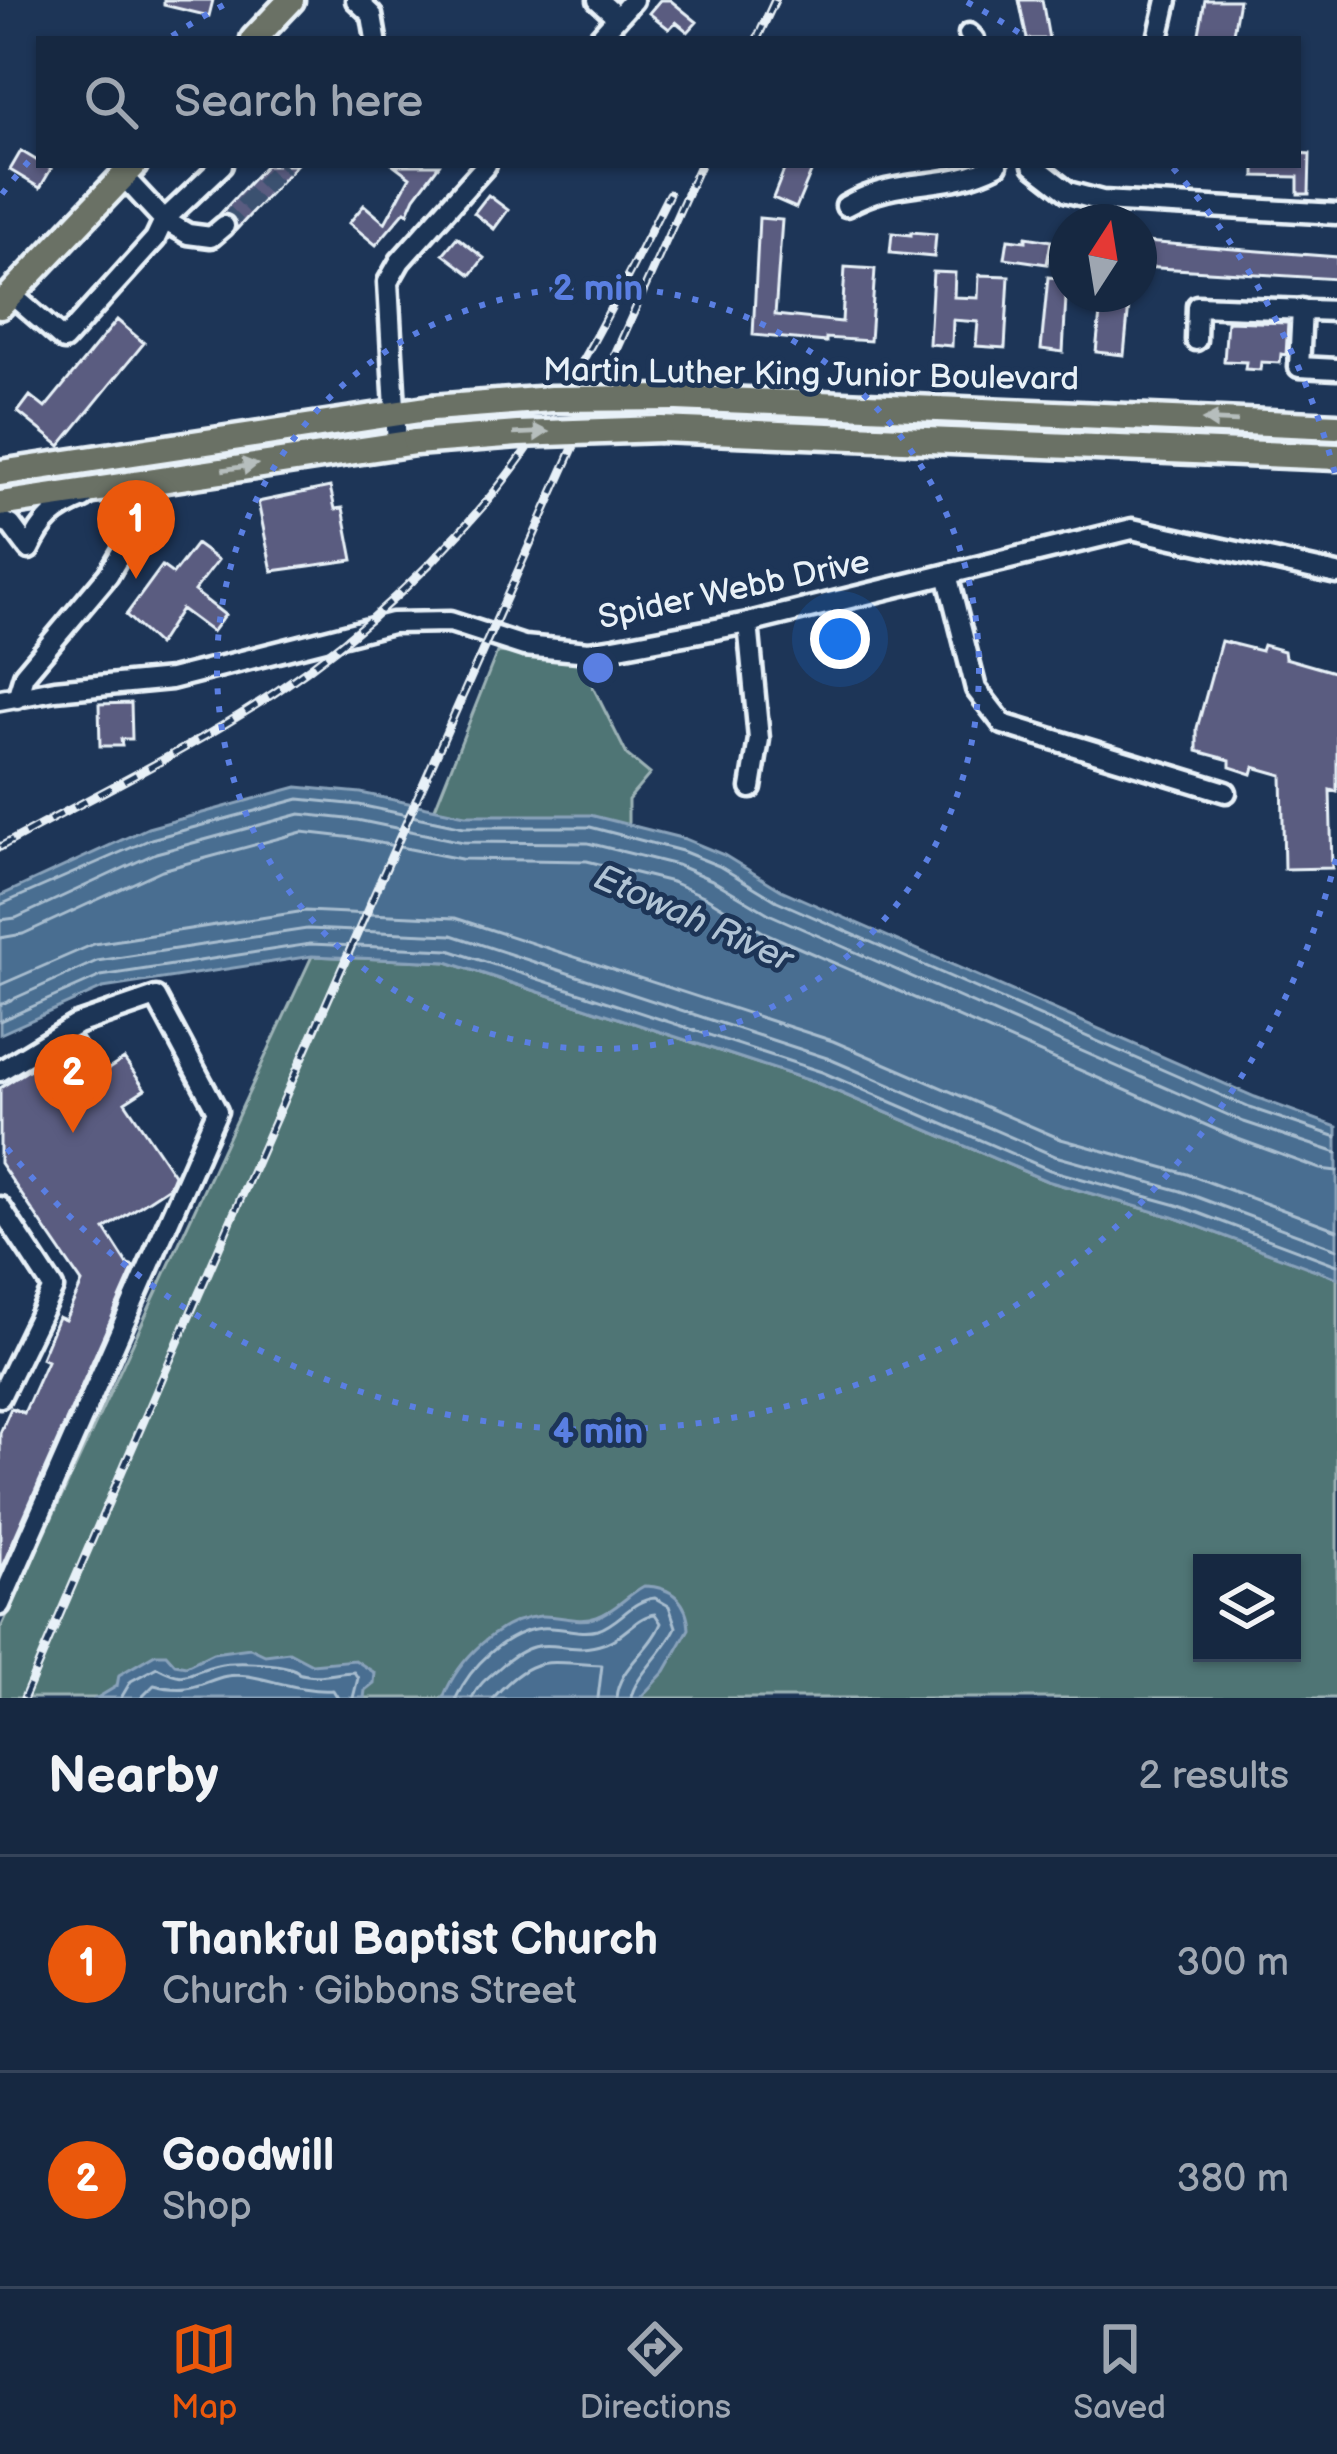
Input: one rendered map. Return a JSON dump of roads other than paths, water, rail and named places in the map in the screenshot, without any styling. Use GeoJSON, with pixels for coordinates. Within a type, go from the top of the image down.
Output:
{"type":"FeatureCollection","features":[{"type":"Feature","properties":{"kind":"main road"},"geometry":{"type":"LineString","coordinates":[[257,36],[291,0]]}},
{"type":"Feature","properties":{"kind":"main road"},"geometry":{"type":"LineString","coordinates":[[6,300],[129,171]]}},
{"type":"Feature","properties":{"kind":"main road","name":"Martin Luther King Junior Boulevard"},"geometry":{"type":"LineString","coordinates":[[0,469],[52,455],[142,452],[433,408],[551,399],[677,398],[1337,426]]}},
{"type":"Feature","properties":{"kind":"main road","name":"Martin Luther King Junior Boulevard"},"geometry":{"type":"LineString","coordinates":[[0,504],[406,443],[518,434],[660,430],[1337,458]]}},
{"type":"Feature","properties":{"kind":"street"},"geometry":{"type":"LineString","coordinates":[[356,0],[372,15],[376,36]]}},
{"type":"Feature","properties":{"kind":"street"},"geometry":{"type":"LineString","coordinates":[[598,0],[617,17]]}},
{"type":"Feature","properties":{"kind":"street"},"geometry":{"type":"LineString","coordinates":[[601,36],[632,0]]}},
{"type":"Feature","properties":{"kind":"street"},"geometry":{"type":"LineString","coordinates":[[1159,36],[1167,0]]}},
{"type":"Feature","properties":{"kind":"street"},"geometry":{"type":"LineString","coordinates":[[6,300],[64,340],[155,239],[164,220],[219,168]]}},
{"type":"Feature","properties":{"kind":"street"},"geometry":{"type":"LineString","coordinates":[[406,443],[395,413],[388,282],[400,261],[483,168]]}},
{"type":"Feature","properties":{"kind":"street"},"geometry":{"type":"LineString","coordinates":[[846,206],[874,190],[947,182],[988,168]]}},
{"type":"Feature","properties":{"kind":"street"},"geometry":{"type":"LineString","coordinates":[[1037,168],[1068,192],[1102,201],[1337,214]]}},
{"type":"Feature","properties":{"kind":"street"},"geometry":{"type":"LineString","coordinates":[[129,171],[164,220],[199,237],[211,237],[224,226]]}},
{"type":"Feature","properties":{"kind":"street"},"geometry":{"type":"LineString","coordinates":[[1196,340],[1197,306],[1337,311]]}},
{"type":"Feature","properties":{"kind":"street"},"geometry":{"type":"LineString","coordinates":[[1301,309],[1299,367],[1337,369]]}},
{"type":"Feature","properties":{"kind":"street"},"geometry":{"type":"LineString","coordinates":[[0,520],[11,525],[29,549],[51,512],[104,490]]}},
{"type":"Feature","properties":{"kind":"street","name":"Spider Webb Drive"},"geometry":{"type":"LineString","coordinates":[[9,699],[171,679],[392,623],[451,622],[524,646],[589,652],[748,623],[1132,529],[1337,574]]}},
{"type":"Feature","properties":{"kind":"street"},"geometry":{"type":"LineString","coordinates":[[9,699],[127,543]]}},
{"type":"Feature","properties":{"kind":"street"},"geometry":{"type":"LineString","coordinates":[[947,574],[976,689],[1003,724],[1226,792]]}},
{"type":"Feature","properties":{"kind":"street"},"geometry":{"type":"LineString","coordinates":[[748,623],[759,740],[751,788]]}},
{"type":"Feature","properties":{"kind":"street"},"geometry":{"type":"LineString","coordinates":[[0,1071],[76,1024],[156,997],[218,1111],[0,1605]]}},
{"type":"Feature","properties":{"kind":"street"},"geometry":{"type":"LineString","coordinates":[[0,1207],[53,1288],[0,1397]]}},
{"type":"Feature","properties":{"kind":"water","name":"Etowah River"},"geometry":{"type":"Polygon","coordinates":[[[297,787],[361,793],[465,815],[590,815],[685,839],[724,855],[781,890],[1255,1097],[1337,1127],[1337,1278],[1173,1217],[1047,1181],[817,1083],[447,962],[312,956],[103,988],[0,1034],[0,896],[148,828],[297,787]]]}},
{"type":"Feature","properties":{"kind":"water"},"geometry":{"type":"Polygon","coordinates":[[[644,1586],[677,1597],[689,1629],[665,1671],[640,1698],[443,1698],[469,1656],[495,1633],[541,1616],[597,1617],[644,1586]]]}},
{"type":"Feature","properties":{"kind":"water"},"geometry":{"type":"Polygon","coordinates":[[[250,1648],[265,1655],[289,1652],[312,1664],[355,1660],[375,1673],[374,1683],[365,1690],[364,1698],[97,1698],[117,1686],[119,1675],[155,1654],[166,1654],[175,1664],[186,1666],[213,1653],[250,1648]]]}},
{"type":"Feature","properties":{"kind":"tunnel"},"geometry":{"type":"LineString","coordinates":[[224,226],[281,168]]}},
{"type":"Feature","properties":{"kind":"railway"},"geometry":{"type":"LineString","coordinates":[[758,36],[775,0]]}},
{"type":"Feature","properties":{"kind":"railway"},"geometry":{"type":"LineString","coordinates":[[24,1698],[699,168]]}},
{"type":"Feature","properties":{"kind":"railway"},"geometry":{"type":"LineString","coordinates":[[0,847],[240,715],[341,644],[433,561],[488,500],[541,429],[669,194]]}},
{"type":"Feature","properties":{"kind":"place","name":"Thankful Baptist Church"},"geometry":{"type":"Point","coordinates":[136,579]}},
{"type":"Feature","properties":{"kind":"place","name":"Goodwill"},"geometry":{"type":"Point","coordinates":[73,1133]}}]}
